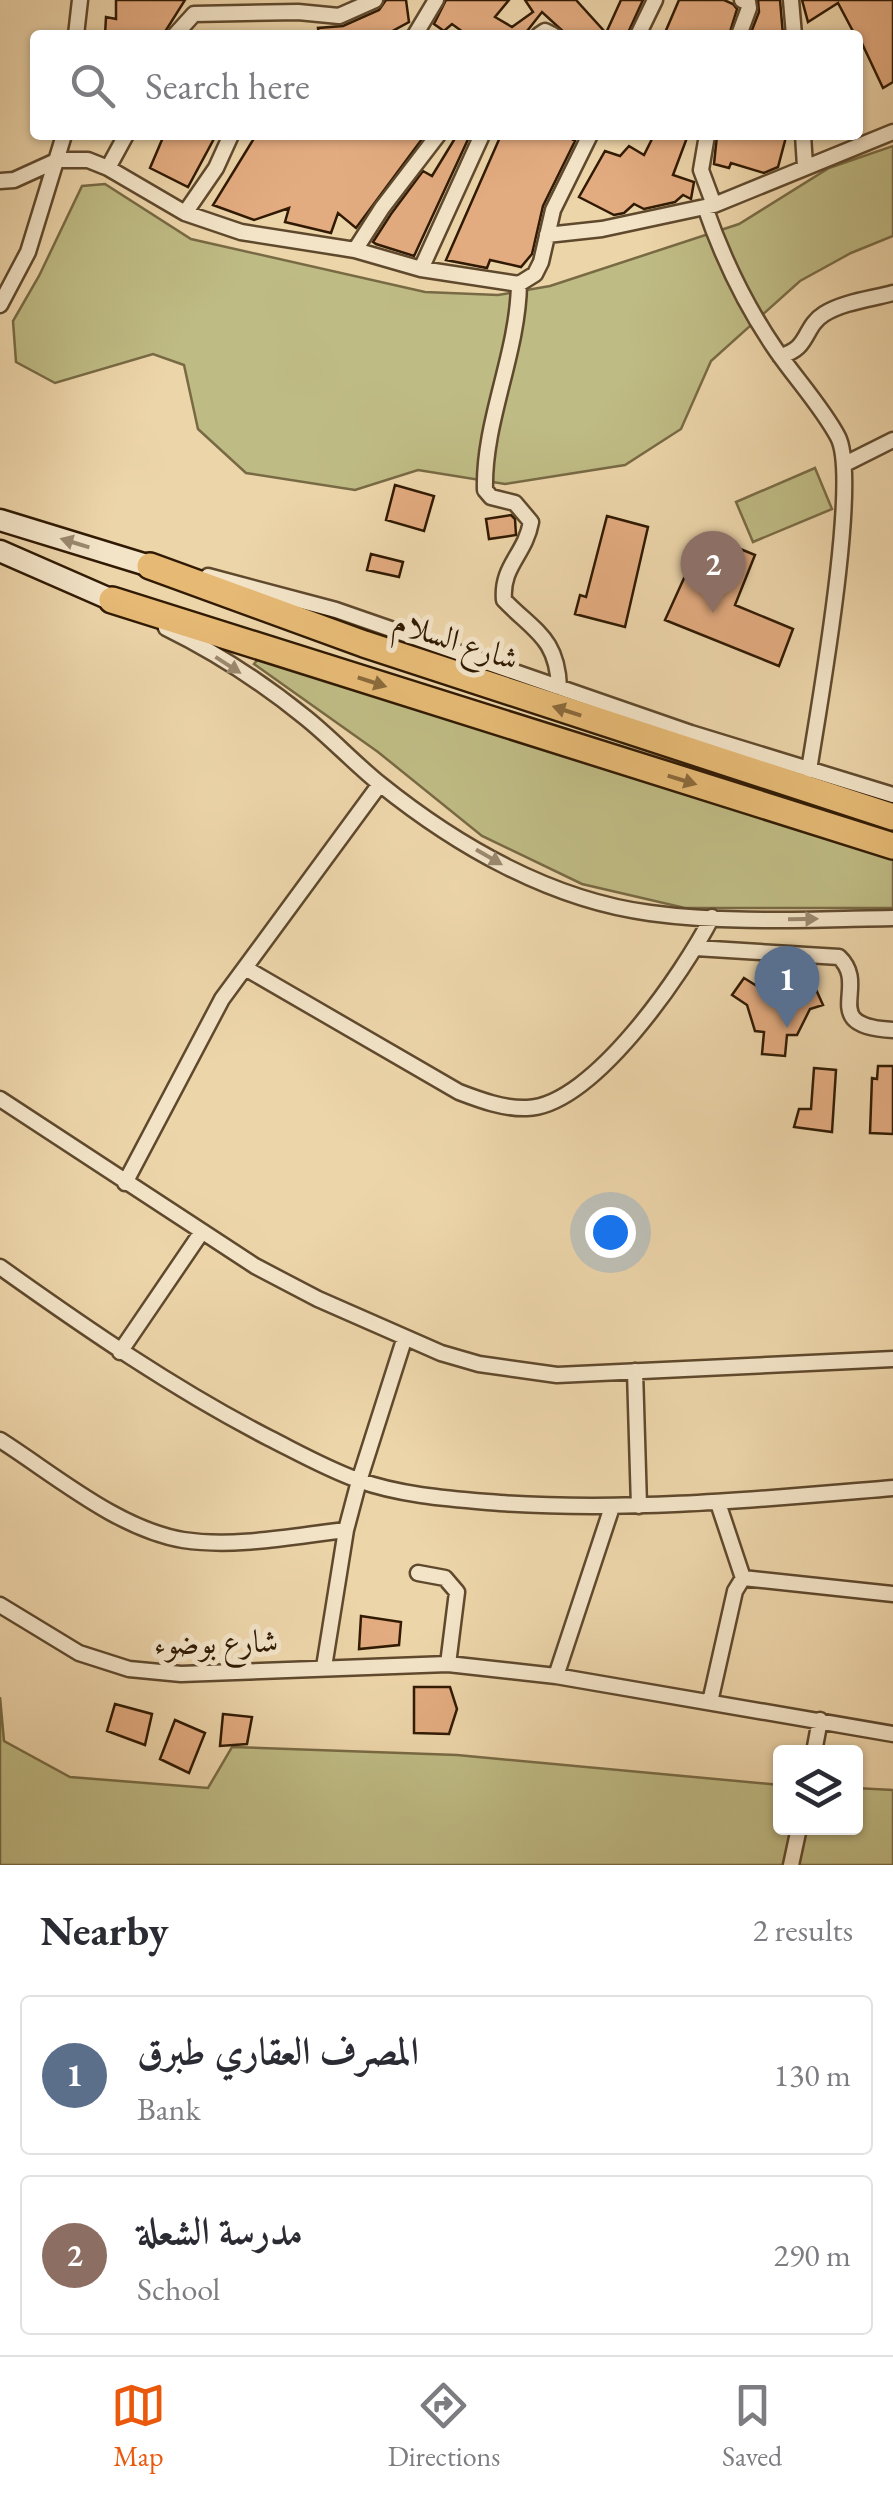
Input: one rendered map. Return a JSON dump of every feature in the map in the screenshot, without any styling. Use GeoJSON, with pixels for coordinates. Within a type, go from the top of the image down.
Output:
{"type":"FeatureCollection","features":[{"type":"Feature","properties":{"kind":"highway","name":"شارع السلام"},"geometry":{"type":"LineString","coordinates":[[150,566],[364,644],[893,817]]}},
{"type":"Feature","properties":{"kind":"highway","name":"شارع السلام"},"geometry":{"type":"LineString","coordinates":[[112,600],[893,846]]}},
{"type":"Feature","properties":{"kind":"main road","name":"شارع السلام"},"geometry":{"type":"LineString","coordinates":[[0,520],[150,566]]}},
{"type":"Feature","properties":{"kind":"main road"},"geometry":{"type":"LineString","coordinates":[[0,551],[112,600]]}},
{"type":"Feature","properties":{"kind":"street"},"geometry":{"type":"LineString","coordinates":[[77,30],[80,0]]}},
{"type":"Feature","properties":{"kind":"street"},"geometry":{"type":"LineString","coordinates":[[180,30],[194,14],[249,11],[339,16],[376,0]]}},
{"type":"Feature","properties":{"kind":"street"},"geometry":{"type":"LineString","coordinates":[[640,30],[655,0]]}},
{"type":"Feature","properties":{"kind":"street"},"geometry":{"type":"LineString","coordinates":[[741,30],[750,8],[742,0]]}},
{"type":"Feature","properties":{"kind":"street"},"geometry":{"type":"LineString","coordinates":[[791,0],[794,30]]}},
{"type":"Feature","properties":{"kind":"street"},"geometry":{"type":"LineString","coordinates":[[420,30],[431,2]]}},
{"type":"Feature","properties":{"kind":"street"},"geometry":{"type":"LineString","coordinates":[[547,235],[710,206],[893,132]]}},
{"type":"Feature","properties":{"kind":"street"},"geometry":{"type":"LineString","coordinates":[[0,305],[28,252],[63,140]]}},
{"type":"Feature","properties":{"kind":"street"},"geometry":{"type":"LineString","coordinates":[[108,168],[123,140]]}},
{"type":"Feature","properties":{"kind":"street"},"geometry":{"type":"LineString","coordinates":[[185,214],[216,168],[229,140]]}},
{"type":"Feature","properties":{"kind":"street"},"geometry":{"type":"LineString","coordinates":[[355,250],[434,140]]}},
{"type":"Feature","properties":{"kind":"street"},"geometry":{"type":"LineString","coordinates":[[421,269],[480,140]]}},
{"type":"Feature","properties":{"kind":"street"},"geometry":{"type":"LineString","coordinates":[[0,182],[14,180],[58,160],[88,160],[185,214],[241,232],[355,250],[421,269],[519,284],[536,274],[554,210],[588,140]]}},
{"type":"Feature","properties":{"kind":"street"},"geometry":{"type":"LineString","coordinates":[[706,140],[701,170],[734,281],[780,356],[840,440],[845,464],[843,528],[809,770]]}},
{"type":"Feature","properties":{"kind":"street"},"geometry":{"type":"LineString","coordinates":[[803,140],[806,166]]}},
{"type":"Feature","properties":{"kind":"street"},"geometry":{"type":"LineString","coordinates":[[519,284],[518,321],[497,408],[485,490],[491,497],[515,503],[531,522],[527,542],[502,583],[504,600],[556,655],[559,687]]}},
{"type":"Feature","properties":{"kind":"street"},"geometry":{"type":"LineString","coordinates":[[780,356],[804,344],[816,322],[828,312],[893,293]]}},
{"type":"Feature","properties":{"kind":"street"},"geometry":{"type":"LineString","coordinates":[[845,464],[893,440]]}},
{"type":"Feature","properties":{"kind":"street"},"geometry":{"type":"LineString","coordinates":[[150,566],[218,578],[310,602],[809,770],[893,794]]}},
{"type":"Feature","properties":{"kind":"street"},"geometry":{"type":"LineString","coordinates":[[112,600],[180,634],[250,680],[305,717],[380,784],[457,839],[521,875],[582,897],[648,913],[712,918],[893,918]]}},
{"type":"Feature","properties":{"kind":"street"},"geometry":{"type":"LineString","coordinates":[[125,1183],[200,1036],[380,784]]}},
{"type":"Feature","properties":{"kind":"street"},"geometry":{"type":"LineString","coordinates":[[245,968],[459,1092],[493,1104],[529,1108],[570,1094],[592,1076],[659,999],[696,948],[712,918]]}},
{"type":"Feature","properties":{"kind":"street"},"geometry":{"type":"LineString","coordinates":[[696,948],[839,957],[849,970],[849,1010],[854,1019],[868,1028],[893,1030]]}},
{"type":"Feature","properties":{"kind":"street"},"geometry":{"type":"LineString","coordinates":[[0,1099],[201,1233],[318,1300],[404,1340],[460,1359],[557,1374],[893,1359]]}},
{"type":"Feature","properties":{"kind":"street"},"geometry":{"type":"LineString","coordinates":[[120,1352],[201,1233]]}},
{"type":"Feature","properties":{"kind":"street"},"geometry":{"type":"LineString","coordinates":[[0,1268],[120,1352],[234,1420],[359,1480],[457,1500],[612,1507],[718,1503],[893,1488]]}},
{"type":"Feature","properties":{"kind":"street"},"geometry":{"type":"LineString","coordinates":[[324,1668],[346,1530],[404,1340]]}},
{"type":"Feature","properties":{"kind":"street"},"geometry":{"type":"LineString","coordinates":[[635,1371],[639,1506]]}},
{"type":"Feature","properties":{"kind":"street"},"geometry":{"type":"LineString","coordinates":[[0,1440],[116,1515],[169,1536],[201,1542],[234,1542],[346,1530]]}},
{"type":"Feature","properties":{"kind":"street"},"geometry":{"type":"LineString","coordinates":[[718,1503],[743,1578]]}},
{"type":"Feature","properties":{"kind":"street"},"geometry":{"type":"LineString","coordinates":[[556,1676],[612,1507]]}},
{"type":"Feature","properties":{"kind":"street"},"geometry":{"type":"LineString","coordinates":[[418,1574],[445,1578],[457,1592],[448,1664]]}},
{"type":"Feature","properties":{"kind":"street"},"geometry":{"type":"LineString","coordinates":[[743,1578],[893,1594]]}},
{"type":"Feature","properties":{"kind":"street"},"geometry":{"type":"LineString","coordinates":[[710,1702],[735,1590],[743,1578]]}},
{"type":"Feature","properties":{"kind":"street","name":"شارع بوضوء"},"geometry":{"type":"LineString","coordinates":[[0,1604],[80,1653],[129,1669],[182,1674],[448,1664],[556,1676],[893,1734]]}},
{"type":"Feature","properties":{"kind":"street"},"geometry":{"type":"LineString","coordinates":[[815,1745],[820,1720]]}},
{"type":"Feature","properties":{"kind":"street"},"geometry":{"type":"LineString","coordinates":[[791,1865],[797,1835]]}},
{"type":"Feature","properties":{"kind":"shaded area"},"geometry":{"type":"Polygon","coordinates":[[[893,146],[893,236],[800,281],[711,361],[681,429],[625,465],[505,484],[418,470],[355,490],[246,473],[198,429],[184,365],[153,354],[55,383],[16,362],[13,321],[82,186],[105,184],[191,239],[425,292],[498,295],[550,286],[739,224],[829,168],[893,146]]]}},
{"type":"Feature","properties":{"kind":"shaded area"},"geometry":{"type":"Polygon","coordinates":[[[815,468],[832,509],[753,542],[736,502],[815,468]]]}},
{"type":"Feature","properties":{"kind":"shaded area"},"geometry":{"type":"Polygon","coordinates":[[[265,651],[893,857],[893,908],[685,908],[582,884],[482,836],[378,752],[254,664],[265,651]]]}},
{"type":"Feature","properties":{"kind":"shaded area"},"geometry":{"type":"Polygon","coordinates":[[[0,1697],[4,1741],[70,1777],[208,1788],[232,1747],[457,1755],[773,1784],[773,1835],[863,1835],[863,1788],[893,1790],[893,1865],[0,1865],[0,1697]]]}},
{"type":"Feature","properties":{"kind":"building"},"geometry":{"type":"Polygon","coordinates":[[[116,0],[185,0],[166,30],[105,30],[106,17],[116,19],[116,0]]]}},
{"type":"Feature","properties":{"kind":"building"},"geometry":{"type":"Polygon","coordinates":[[[386,0],[406,0],[409,22],[394,30],[318,30],[343,26],[379,10],[386,0]]]}},
{"type":"Feature","properties":{"kind":"building"},"geometry":{"type":"Polygon","coordinates":[[[446,0],[509,0],[495,17],[512,27],[533,12],[525,0],[576,0],[603,30],[562,30],[542,12],[528,30],[460,30],[452,24],[443,30],[434,24],[446,0]]]}},
{"type":"Feature","properties":{"kind":"building"},"geometry":{"type":"Polygon","coordinates":[[[621,0],[643,0],[629,30],[607,30],[621,0]]]}},
{"type":"Feature","properties":{"kind":"building"},"geometry":{"type":"Polygon","coordinates":[[[679,0],[724,0],[737,9],[731,30],[666,30],[679,0]]]}},
{"type":"Feature","properties":{"kind":"building"},"geometry":{"type":"Polygon","coordinates":[[[758,0],[780,0],[783,30],[752,30],[759,12],[758,0]]]}},
{"type":"Feature","properties":{"kind":"building"},"geometry":{"type":"Polygon","coordinates":[[[802,0],[893,0],[893,82],[883,88],[863,46],[863,30],[852,30],[838,3],[808,22],[802,0]]]}},
{"type":"Feature","properties":{"kind":"building"},"geometry":{"type":"Polygon","coordinates":[[[162,140],[213,140],[188,187],[150,168],[162,140]]]}},
{"type":"Feature","properties":{"kind":"building"},"geometry":{"type":"Polygon","coordinates":[[[253,140],[421,140],[356,228],[338,213],[331,233],[285,222],[289,208],[254,220],[213,205],[253,140]]]}},
{"type":"Feature","properties":{"kind":"building"},"geometry":{"type":"Polygon","coordinates":[[[454,140],[468,140],[414,256],[373,242],[423,171],[432,176],[454,140]]]}},
{"type":"Feature","properties":{"kind":"building"},"geometry":{"type":"Polygon","coordinates":[[[499,140],[575,141],[543,206],[532,254],[521,267],[490,260],[487,268],[446,260],[499,140]]]}},
{"type":"Feature","properties":{"kind":"building"},"geometry":{"type":"Polygon","coordinates":[[[652,140],[686,140],[673,175],[694,182],[691,199],[683,195],[675,202],[644,209],[634,204],[624,213],[614,215],[579,197],[605,151],[620,156],[629,146],[644,155],[652,140]]]}},
{"type":"Feature","properties":{"kind":"building"},"geometry":{"type":"Polygon","coordinates":[[[716,140],[785,140],[778,167],[764,173],[731,163],[729,168],[714,164],[716,140]]]}},
{"type":"Feature","properties":{"kind":"building"},"geometry":{"type":"Polygon","coordinates":[[[395,485],[434,496],[424,531],[386,520],[395,485]]]}},
{"type":"Feature","properties":{"kind":"building"},"geometry":{"type":"Polygon","coordinates":[[[511,515],[516,535],[489,539],[486,519],[511,515]]]}},
{"type":"Feature","properties":{"kind":"building"},"geometry":{"type":"Polygon","coordinates":[[[607,516],[648,527],[625,627],[575,614],[580,595],[586,597],[607,516]]]}},
{"type":"Feature","properties":{"kind":"building"},"geometry":{"type":"Polygon","coordinates":[[[704,534],[755,555],[735,605],[793,629],[779,666],[665,620],[704,534]]]}},
{"type":"Feature","properties":{"kind":"building"},"geometry":{"type":"Polygon","coordinates":[[[371,554],[403,562],[399,577],[367,570],[371,554]]]}},
{"type":"Feature","properties":{"kind":"building"},"geometry":{"type":"Polygon","coordinates":[[[744,978],[765,991],[797,991],[813,983],[823,1005],[810,1009],[797,1035],[787,1035],[785,1056],[762,1054],[764,1032],[755,1031],[747,1005],[732,995],[744,978]]]}},
{"type":"Feature","properties":{"kind":"building"},"geometry":{"type":"Polygon","coordinates":[[[878,1066],[893,1066],[893,1134],[870,1133],[872,1078],[877,1079],[878,1066]]]}},
{"type":"Feature","properties":{"kind":"building"},"geometry":{"type":"Polygon","coordinates":[[[814,1068],[836,1070],[832,1132],[794,1127],[799,1109],[811,1109],[814,1068]]]}},
{"type":"Feature","properties":{"kind":"building"},"geometry":{"type":"Polygon","coordinates":[[[361,1616],[401,1622],[399,1645],[359,1649],[361,1616]]]}},
{"type":"Feature","properties":{"kind":"building"},"geometry":{"type":"Polygon","coordinates":[[[414,1687],[450,1687],[457,1709],[449,1734],[414,1733],[414,1687]]]}},
{"type":"Feature","properties":{"kind":"building"},"geometry":{"type":"Polygon","coordinates":[[[115,1704],[152,1714],[145,1745],[107,1731],[115,1704]]]}},
{"type":"Feature","properties":{"kind":"building"},"geometry":{"type":"Polygon","coordinates":[[[223,1714],[252,1717],[247,1744],[220,1746],[223,1714]]]}},
{"type":"Feature","properties":{"kind":"building"},"geometry":{"type":"Polygon","coordinates":[[[175,1720],[205,1733],[189,1773],[160,1759],[175,1720]]]}},
{"type":"Feature","properties":{"kind":"place","name":"مدرسة الشعلة"},"geometry":{"type":"Point","coordinates":[713,613]}},
{"type":"Feature","properties":{"kind":"place","name":"المصرف العقاري طبرق"},"geometry":{"type":"Point","coordinates":[787,1028]}}]}
